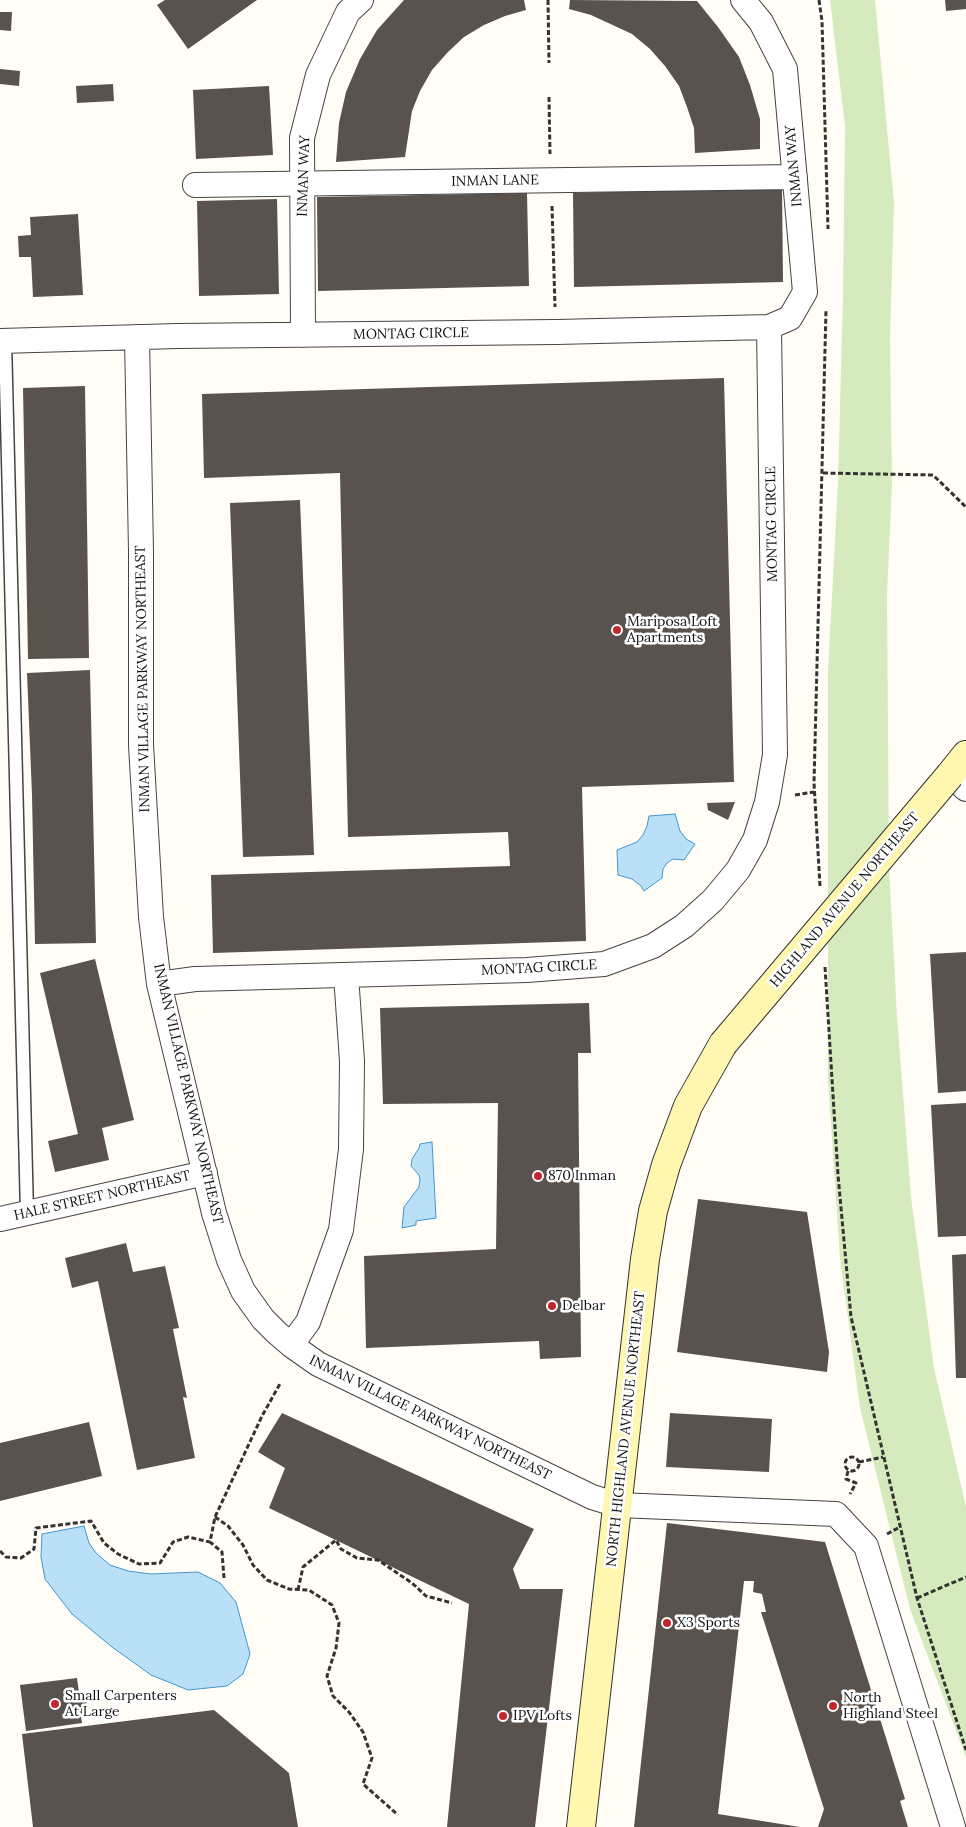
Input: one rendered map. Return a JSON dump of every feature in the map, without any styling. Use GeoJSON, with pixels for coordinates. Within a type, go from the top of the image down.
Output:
{"type":"FeatureCollection","features":[{"type":"Feature","properties":{"kind":"main road","name":"HIGHLAND AVENUE NORTHEAST"},"geometry":{"type":"LineString","coordinates":[[723,1044],[961,773]]}},
{"type":"Feature","properties":{"kind":"main road","name":"NORTH HIGHLAND AVENUE NORTHEAST"},"geometry":{"type":"LineString","coordinates":[[581,1827],[644,1268],[653,1211],[666,1164],[688,1106],[723,1044]]}},
{"type":"Feature","properties":{"kind":"street","name":"INMAN WAY"},"geometry":{"type":"LineString","coordinates":[[303,335],[302,138],[318,75],[348,12],[361,0]]}},
{"type":"Feature","properties":{"kind":"street","name":"INMAN WAY"},"geometry":{"type":"LineString","coordinates":[[744,0],[761,22],[785,69],[805,292],[790,318],[769,327]]}},
{"type":"Feature","properties":{"kind":"street","name":"INMAN LANE"},"geometry":{"type":"LineString","coordinates":[[195,185],[795,177]]}},
{"type":"Feature","properties":{"kind":"street","name":"MONTAG CIRCLE"},"geometry":{"type":"LineString","coordinates":[[2,341],[137,336],[556,332],[769,327],[775,755],[767,802],[755,840],[738,870],[713,900],[684,926],[653,946],[604,964],[527,970],[195,979],[159,984]]}},
{"type":"Feature","properties":{"kind":"street","name":"INMAN VILLAGE PARKWAY NORTHEAST"},"geometry":{"type":"LineString","coordinates":[[137,336],[141,552],[141,745],[151,917],[159,984],[204,1173],[226,1251],[239,1284],[263,1319],[291,1345],[318,1364],[586,1494],[618,1505],[836,1514],[866,1546],[953,1827]]}},
{"type":"Feature","properties":{"kind":"street"},"geometry":{"type":"LineString","coordinates":[[291,1345],[308,1322],[341,1230],[351,1149],[352,1061],[346,975]]}},
{"type":"Feature","properties":{"kind":"street","name":"HALE STREET NORTHEAST"},"geometry":{"type":"LineString","coordinates":[[0,1220],[204,1173]]}},
{"type":"Feature","properties":{"kind":"lane"},"geometry":{"type":"LineString","coordinates":[[2,341],[27,1213]]}},
{"type":"Feature","properties":{"kind":"path"},"geometry":{"type":"LineString","coordinates":[[548,0],[549,63]]}},
{"type":"Feature","properties":{"kind":"path"},"geometry":{"type":"LineString","coordinates":[[549,97],[556,332]]}},
{"type":"Feature","properties":{"kind":"path"},"geometry":{"type":"LineString","coordinates":[[823,473],[933,475],[966,507]]}},
{"type":"Feature","properties":{"kind":"path"},"geometry":{"type":"LineString","coordinates":[[210,1542],[214,1517],[262,1416],[281,1382]]}},
{"type":"Feature","properties":{"kind":"path"},"geometry":{"type":"LineString","coordinates":[[850,1496],[856,1483],[846,1479],[848,1471],[844,1465],[847,1458],[854,1457],[859,1462]]}},
{"type":"Feature","properties":{"kind":"path"},"geometry":{"type":"LineString","coordinates":[[859,1462],[883,1457]]}},
{"type":"Feature","properties":{"kind":"path"},"geometry":{"type":"LineString","coordinates":[[848,1471],[856,1470],[859,1467],[859,1462]]}},
{"type":"Feature","properties":{"kind":"path"},"geometry":{"type":"LineString","coordinates":[[214,1517],[228,1526],[243,1545],[253,1565],[267,1580],[289,1589],[309,1590],[332,1605],[339,1623],[336,1648],[327,1676],[333,1696],[349,1712],[363,1732],[372,1758],[363,1784],[398,1815]]}},
{"type":"Feature","properties":{"kind":"path"},"geometry":{"type":"LineString","coordinates":[[0,1551],[6,1557],[20,1558],[34,1549],[36,1528],[91,1521],[104,1543],[118,1554],[138,1564],[160,1562],[173,1542],[188,1537],[210,1542],[222,1552],[224,1578]]}},
{"type":"Feature","properties":{"kind":"path"},"geometry":{"type":"LineString","coordinates":[[298,1590],[303,1567],[336,1540],[340,1548],[357,1558],[378,1560],[412,1583],[426,1596],[452,1603]]}},
{"type":"Feature","properties":{"kind":"path"},"geometry":{"type":"LineString","coordinates":[[917,1598],[966,1577]]}},
{"type":"Feature","properties":{"kind":"green space"},"geometry":{"type":"Polygon","coordinates":[[[830,0],[875,0],[894,203],[890,338],[892,484],[887,594],[889,866],[897,1017],[911,1197],[934,1368],[966,1507],[966,1757],[910,1609],[860,1408],[840,1258],[828,1080],[828,671],[838,483],[845,126],[830,0]]]}},
{"type":"Feature","properties":{"kind":"water"},"geometry":{"type":"Polygon","coordinates":[[[675,814],[680,831],[686,839],[695,844],[684,860],[673,859],[667,863],[663,869],[662,878],[644,891],[632,879],[618,875],[617,850],[637,842],[643,835],[649,816],[675,814]]]}},
{"type":"Feature","properties":{"kind":"water"},"geometry":{"type":"Polygon","coordinates":[[[432,1142],[436,1218],[416,1221],[416,1225],[402,1228],[404,1207],[419,1187],[419,1175],[411,1166],[412,1159],[420,1144],[432,1142]]]}},
{"type":"Feature","properties":{"kind":"water"},"geometry":{"type":"Polygon","coordinates":[[[84,1526],[89,1543],[96,1553],[110,1565],[128,1571],[151,1574],[198,1572],[220,1583],[236,1602],[250,1654],[243,1674],[227,1686],[188,1690],[151,1675],[112,1647],[72,1614],[45,1579],[41,1557],[42,1534],[84,1526]]]}},
{"type":"Feature","properties":{"kind":"building"},"geometry":{"type":"Polygon","coordinates":[[[165,0],[257,0],[188,49],[157,5],[165,0]]]}},
{"type":"Feature","properties":{"kind":"building"},"geometry":{"type":"Polygon","coordinates":[[[404,0],[524,0],[526,10],[484,25],[464,37],[432,70],[420,91],[412,111],[405,157],[336,162],[339,123],[346,92],[360,59],[377,30],[404,0]]]}},
{"type":"Feature","properties":{"kind":"building"},"geometry":{"type":"Polygon","coordinates":[[[570,0],[697,1],[739,57],[760,119],[760,149],[695,153],[694,128],[687,107],[679,86],[665,66],[650,49],[632,34],[591,15],[569,9],[570,0]]]}},
{"type":"Feature","properties":{"kind":"building"},"geometry":{"type":"Polygon","coordinates":[[[945,0],[966,0],[966,9],[946,11],[945,0]]]}},
{"type":"Feature","properties":{"kind":"building"},"geometry":{"type":"Polygon","coordinates":[[[0,12],[12,12],[11,31],[0,30],[0,12]]]}},
{"type":"Feature","properties":{"kind":"building"},"geometry":{"type":"Polygon","coordinates":[[[0,69],[20,71],[19,86],[0,84],[0,69]]]}},
{"type":"Feature","properties":{"kind":"building"},"geometry":{"type":"Polygon","coordinates":[[[113,84],[114,101],[77,103],[76,86],[113,84]]]}},
{"type":"Feature","properties":{"kind":"building"},"geometry":{"type":"Polygon","coordinates":[[[269,86],[273,155],[196,159],[193,90],[269,86]]]}},
{"type":"Feature","properties":{"kind":"building"},"geometry":{"type":"Polygon","coordinates":[[[782,187],[783,282],[574,287],[573,193],[782,187]]]}},
{"type":"Feature","properties":{"kind":"building"},"geometry":{"type":"Polygon","coordinates":[[[527,193],[529,286],[318,291],[317,197],[527,193]]]}},
{"type":"Feature","properties":{"kind":"building"},"geometry":{"type":"Polygon","coordinates":[[[277,199],[279,294],[199,296],[197,201],[277,199]]]}},
{"type":"Feature","properties":{"kind":"building"},"geometry":{"type":"Polygon","coordinates":[[[78,214],[83,295],[33,297],[31,257],[19,257],[18,236],[31,235],[30,217],[78,214]]]}},
{"type":"Feature","properties":{"kind":"building","name":"Mariposa Loft Apartments"},"geometry":{"type":"Polygon","coordinates":[[[724,378],[734,782],[582,787],[586,941],[213,953],[211,875],[510,866],[508,832],[348,837],[340,473],[204,478],[202,394],[724,378]]]}},
{"type":"Feature","properties":{"kind":"building"},"geometry":{"type":"Polygon","coordinates":[[[85,386],[89,658],[28,659],[23,388],[85,386]]]}},
{"type":"Feature","properties":{"kind":"building"},"geometry":{"type":"Polygon","coordinates":[[[300,500],[314,855],[243,857],[230,503],[300,500]]]}},
{"type":"Feature","properties":{"kind":"building"},"geometry":{"type":"Polygon","coordinates":[[[90,670],[96,943],[35,944],[27,673],[90,670]]]}},
{"type":"Feature","properties":{"kind":"building"},"geometry":{"type":"Polygon","coordinates":[[[735,802],[728,820],[708,810],[707,803],[735,802]]]}},
{"type":"Feature","properties":{"kind":"building"},"geometry":{"type":"Polygon","coordinates":[[[966,952],[966,1091],[938,1093],[930,954],[966,952]]]}},
{"type":"Feature","properties":{"kind":"building"},"geometry":{"type":"Polygon","coordinates":[[[95,959],[134,1120],[102,1128],[109,1160],[55,1172],[48,1141],[78,1134],[40,973],[95,959]]]}},
{"type":"Feature","properties":{"kind":"building","name":"870 Inman"},"geometry":{"type":"Polygon","coordinates":[[[589,1003],[591,1053],[578,1053],[581,1357],[540,1359],[539,1341],[366,1348],[364,1256],[496,1249],[498,1103],[383,1104],[380,1008],[589,1003]]]}},
{"type":"Feature","properties":{"kind":"building"},"geometry":{"type":"Polygon","coordinates":[[[966,1103],[966,1236],[938,1237],[931,1105],[966,1103]]]}},
{"type":"Feature","properties":{"kind":"building"},"geometry":{"type":"Polygon","coordinates":[[[698,1199],[807,1212],[829,1352],[827,1372],[677,1352],[698,1199]]]}},
{"type":"Feature","properties":{"kind":"building"},"geometry":{"type":"Polygon","coordinates":[[[126,1243],[133,1272],[165,1266],[179,1328],[173,1329],[187,1398],[183,1397],[195,1458],[137,1470],[98,1281],[72,1288],[65,1258],[126,1243]]]}},
{"type":"Feature","properties":{"kind":"building"},"geometry":{"type":"Polygon","coordinates":[[[966,1254],[966,1378],[956,1378],[952,1255],[966,1254]]]}},
{"type":"Feature","properties":{"kind":"building","name":"IPV Lofts"},"geometry":{"type":"Polygon","coordinates":[[[282,1413],[534,1529],[513,1569],[520,1589],[563,1589],[535,1827],[447,1827],[469,1604],[269,1508],[285,1468],[258,1452],[282,1413]]]}},
{"type":"Feature","properties":{"kind":"building"},"geometry":{"type":"Polygon","coordinates":[[[670,1413],[772,1419],[769,1472],[666,1467],[670,1413]]]}},
{"type":"Feature","properties":{"kind":"building"},"geometry":{"type":"Polygon","coordinates":[[[89,1422],[102,1476],[0,1501],[0,1443],[89,1422]]]}},
{"type":"Feature","properties":{"kind":"building","name":"North Highland Steel"},"geometry":{"type":"Polygon","coordinates":[[[667,1523],[825,1542],[905,1799],[900,1801],[908,1827],[818,1827],[824,1809],[761,1612],[766,1612],[762,1594],[753,1592],[754,1581],[744,1581],[718,1814],[800,1827],[634,1827],[667,1523]]]}},
{"type":"Feature","properties":{"kind":"building","name":"Small Carpenters At Large"},"geometry":{"type":"Polygon","coordinates":[[[77,1678],[79,1693],[85,1693],[88,1715],[81,1716],[82,1723],[26,1731],[20,1685],[77,1678]]]}},
{"type":"Feature","properties":{"kind":"building"},"geometry":{"type":"Polygon","coordinates":[[[214,1710],[289,1773],[298,1827],[33,1827],[22,1734],[214,1710]]]}},
{"type":"Feature","properties":{"kind":"place","name":"Mariposa Loft Apartments"},"geometry":{"type":"Point","coordinates":[617,630]}},
{"type":"Feature","properties":{"kind":"place","name":"870 Inman"},"geometry":{"type":"Point","coordinates":[538,1176]}},
{"type":"Feature","properties":{"kind":"place","name":"Delbar"},"geometry":{"type":"Point","coordinates":[552,1306]}},
{"type":"Feature","properties":{"kind":"place","name":"X3 Sports"},"geometry":{"type":"Point","coordinates":[667,1623]}},
{"type":"Feature","properties":{"kind":"place","name":"Small Carpenters At Large"},"geometry":{"type":"Point","coordinates":[55,1704]}},
{"type":"Feature","properties":{"kind":"place","name":"North Highland Steel"},"geometry":{"type":"Point","coordinates":[833,1706]}},
{"type":"Feature","properties":{"kind":"place","name":"IPV Lofts"},"geometry":{"type":"Point","coordinates":[503,1716]}}]}
